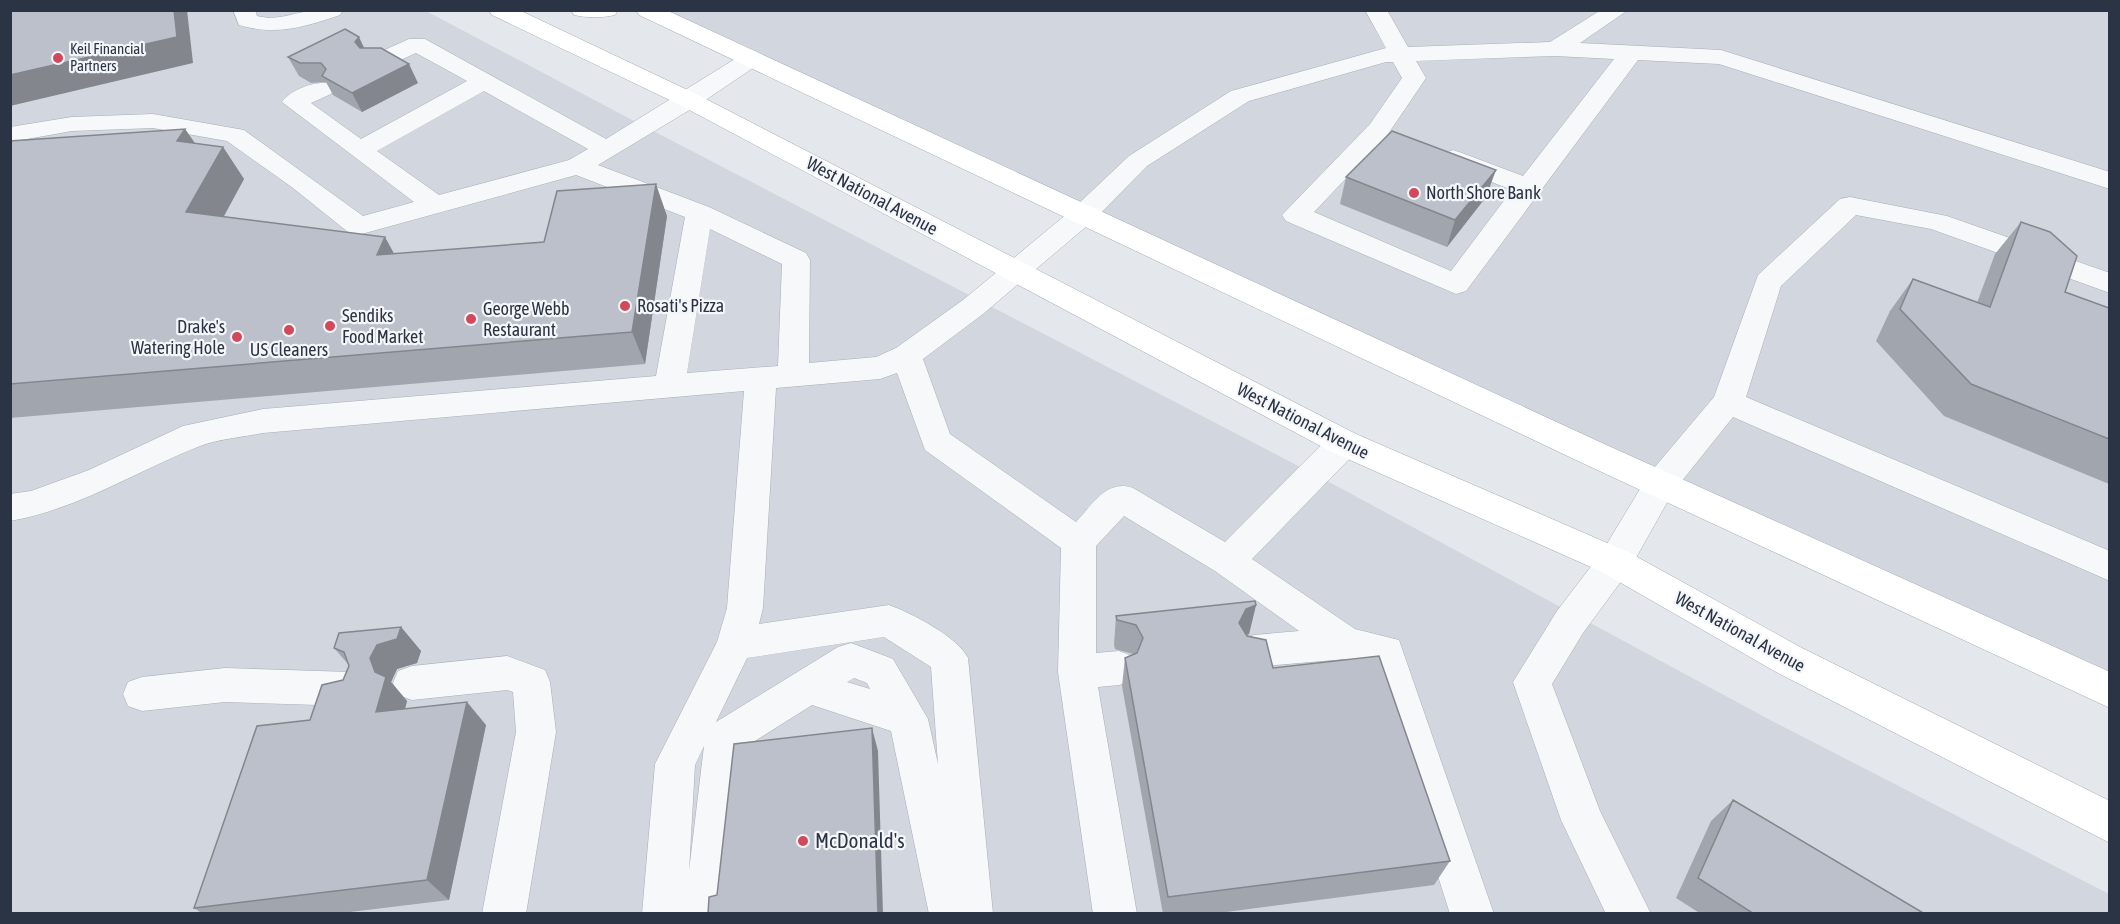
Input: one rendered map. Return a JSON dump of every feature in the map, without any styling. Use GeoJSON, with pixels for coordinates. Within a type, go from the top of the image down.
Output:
{"type":"FeatureCollection","features":[{"type":"Feature","properties":{"kind":"main road","name":"West National Avenue"},"geometry":{"type":"LineString","coordinates":[[500,10],[689,100],[1344,443],[1615,562],[1790,660],[2109,823]]}},
{"type":"Feature","properties":{"kind":"main road"},"geometry":{"type":"LineString","coordinates":[[582,10],[607,10]]}},
{"type":"Feature","properties":{"kind":"main road"},"geometry":{"type":"LineString","coordinates":[[647,10],[1660,483],[2008,642],[2109,692]]}},
{"type":"Feature","properties":{"kind":"lane"},"geometry":{"type":"LineString","coordinates":[[244,10],[248,20],[263,26],[288,25],[332,10]]}},
{"type":"Feature","properties":{"kind":"lane"},"geometry":{"type":"LineString","coordinates":[[1376,10],[1414,78],[1389,133],[1296,215],[1456,284],[1631,53]]}},
{"type":"Feature","properties":{"kind":"lane"},"geometry":{"type":"LineString","coordinates":[[1555,49],[1617,10]]}},
{"type":"Feature","properties":{"kind":"lane"},"geometry":{"type":"LineString","coordinates":[[406,49],[406,62],[379,61],[380,47],[406,49],[417,44],[606,149]]}},
{"type":"Feature","properties":{"kind":"lane"},"geometry":{"type":"LineString","coordinates":[[10,507],[33,504],[101,480],[194,435],[263,421],[880,368],[907,356],[1016,272],[1084,214],[1137,161],[1239,96],[1385,55],[1555,49],[1720,57],[2109,181]]}},
{"type":"Feature","properties":{"kind":"lane"},"geometry":{"type":"LineString","coordinates":[[10,135],[72,124],[153,121],[235,135],[302,182],[358,226],[578,166],[689,100],[751,58]]}},
{"type":"Feature","properties":{"kind":"lane"},"geometry":{"type":"LineString","coordinates":[[362,149],[485,81]]}},
{"type":"Feature","properties":{"kind":"lane"},"geometry":{"type":"LineString","coordinates":[[316,91],[294,102],[362,149],[436,206]]}},
{"type":"Feature","properties":{"kind":"lane"},"geometry":{"type":"LineString","coordinates":[[1432,150],[1528,188]]}},
{"type":"Feature","properties":{"kind":"lane"},"geometry":{"type":"LineString","coordinates":[[578,166],[699,213],[796,261],[750,556],[745,608],[735,644],[675,764],[664,914]]}},
{"type":"Feature","properties":{"kind":"lane"},"geometry":{"type":"LineString","coordinates":[[1629,914],[1581,820],[1532,682],[1570,622],[1615,562],[1660,483],[1728,402],[1768,282],[1850,205],[1937,222],[2109,284]]}},
{"type":"Feature","properties":{"kind":"lane"},"geometry":{"type":"LineString","coordinates":[[670,385],[699,213]]}},
{"type":"Feature","properties":{"kind":"lane"},"geometry":{"type":"LineString","coordinates":[[907,356],[936,441],[1079,542]]}},
{"type":"Feature","properties":{"kind":"lane"},"geometry":{"type":"LineString","coordinates":[[1728,402],[2109,567]]}},
{"type":"Feature","properties":{"kind":"lane"},"geometry":{"type":"LineString","coordinates":[[1228,561],[1344,443]]}},
{"type":"Feature","properties":{"kind":"lane"},"geometry":{"type":"LineString","coordinates":[[1115,914],[1077,672],[1079,542],[1121,497],[1228,561],[1346,643]]}},
{"type":"Feature","properties":{"kind":"lane"},"geometry":{"type":"LineString","coordinates":[[735,644],[889,621],[949,658],[971,914]]}},
{"type":"Feature","properties":{"kind":"lane"},"geometry":{"type":"LineString","coordinates":[[1254,651],[1346,643],[1386,652],[1472,914]]}},
{"type":"Feature","properties":{"kind":"lane"},"geometry":{"type":"LineString","coordinates":[[1077,672],[1119,668]]}},
{"type":"Feature","properties":{"kind":"lane"},"geometry":{"type":"LineString","coordinates":[[412,683],[507,673],[531,682],[536,732],[504,914]]}},
{"type":"Feature","properties":{"kind":"lane"},"geometry":{"type":"LineString","coordinates":[[142,694],[225,685],[350,689]]}},
{"type":"Feature","properties":{"kind":"lane"},"geometry":{"type":"LineString","coordinates":[[705,914],[724,738],[807,687],[908,719],[951,914]]}},
{"type":"Feature","properties":{"kind":"shaded area"},"geometry":{"type":"Polygon","coordinates":[[[10,11],[426,11],[1331,483],[1772,721],[2109,894],[2109,913],[11,913],[10,11]]]}},
{"type":"Feature","properties":{"kind":"shaded area"},"geometry":{"type":"Polygon","coordinates":[[[647,11],[2109,11],[2109,691],[647,11]]]}},
{"type":"Feature","properties":{"kind":"building"},"geometry":{"type":"Polygon","coordinates":[[[10,10],[174,10],[177,37],[10,75],[10,10]]]}},
{"type":"Feature","properties":{"kind":"building"},"geometry":{"type":"Polygon","coordinates":[[[345,29],[359,37],[355,42],[360,48],[381,48],[409,64],[352,93],[322,76],[326,69],[321,63],[300,63],[288,57],[345,29]]]}},
{"type":"Feature","properties":{"kind":"building","name":"Sendiks Food Market"},"geometry":{"type":"Polygon","coordinates":[[[185,129],[177,141],[223,147],[186,212],[385,237],[377,255],[544,242],[557,191],[656,184],[632,332],[10,384],[10,141],[185,129]]]}},
{"type":"Feature","properties":{"kind":"building"},"geometry":{"type":"Polygon","coordinates":[[[1392,131],[1496,170],[1455,220],[1346,177],[1392,131]]]}},
{"type":"Feature","properties":{"kind":"building"},"geometry":{"type":"Polygon","coordinates":[[[2021,222],[2050,232],[2077,256],[2065,292],[2109,308],[2109,439],[1971,384],[1900,309],[1913,279],[1990,307],[2021,222]]]}},
{"type":"Feature","properties":{"kind":"building"},"geometry":{"type":"Polygon","coordinates":[[[1255,601],[1256,605],[1246,609],[1239,623],[1247,636],[1266,640],[1273,668],[1379,656],[1450,861],[1168,897],[1125,658],[1137,653],[1143,638],[1136,625],[1117,620],[1116,616],[1255,601]]]}},
{"type":"Feature","properties":{"kind":"building"},"geometry":{"type":"Polygon","coordinates":[[[401,627],[397,639],[377,645],[370,658],[375,672],[386,677],[376,712],[467,702],[427,880],[194,908],[257,726],[310,720],[322,685],[343,680],[349,666],[344,652],[334,648],[339,633],[401,627]]]}},
{"type":"Feature","properties":{"kind":"building","name":"McDonald's"},"geometry":{"type":"Polygon","coordinates":[[[872,728],[878,914],[708,914],[709,897],[717,895],[734,744],[872,728]]]}},
{"type":"Feature","properties":{"kind":"building"},"geometry":{"type":"Polygon","coordinates":[[[1733,800],[1925,914],[1754,914],[1698,878],[1733,800]]]}},
{"type":"Feature","properties":{"kind":"place","name":"Keil Financial Partners"},"geometry":{"type":"Point","coordinates":[58,58]}},
{"type":"Feature","properties":{"kind":"place","name":"North Shore Bank"},"geometry":{"type":"Point","coordinates":[1414,193]}},
{"type":"Feature","properties":{"kind":"place","name":"Rosati's Pizza"},"geometry":{"type":"Point","coordinates":[625,306]}},
{"type":"Feature","properties":{"kind":"place","name":"George Webb Restaurant"},"geometry":{"type":"Point","coordinates":[471,319]}},
{"type":"Feature","properties":{"kind":"place","name":"Sendiks Food Market"},"geometry":{"type":"Point","coordinates":[330,326]}},
{"type":"Feature","properties":{"kind":"place","name":"US Cleaners"},"geometry":{"type":"Point","coordinates":[289,330]}},
{"type":"Feature","properties":{"kind":"place","name":"Drake's Watering Hole"},"geometry":{"type":"Point","coordinates":[237,337]}},
{"type":"Feature","properties":{"kind":"place","name":"McDonald's"},"geometry":{"type":"Point","coordinates":[803,841]}}]}
